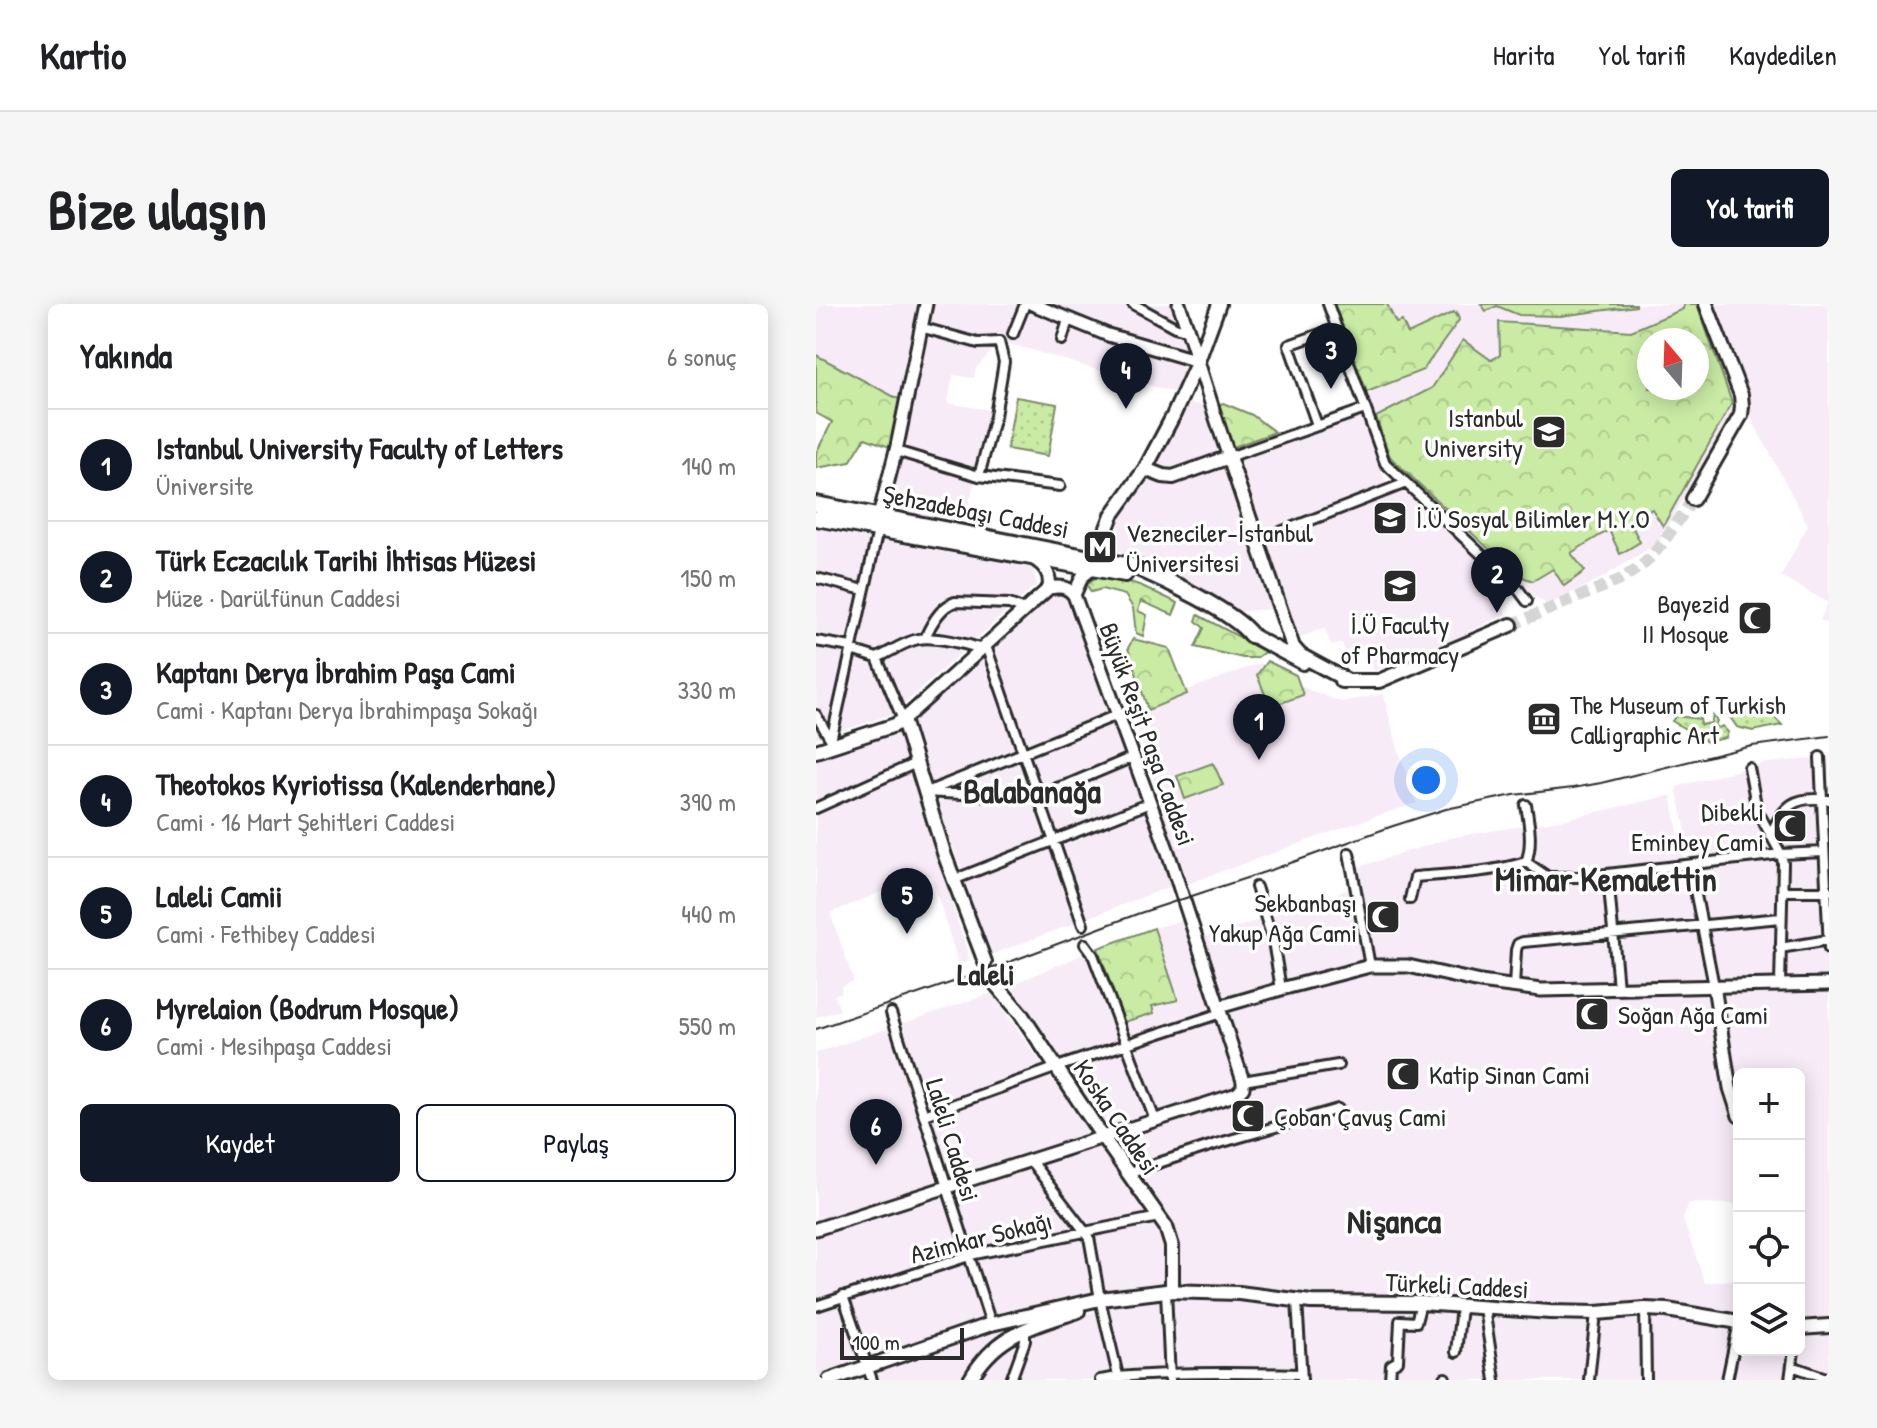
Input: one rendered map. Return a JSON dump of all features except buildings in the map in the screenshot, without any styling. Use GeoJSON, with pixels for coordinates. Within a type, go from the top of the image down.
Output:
{"type":"FeatureCollection","features":[{"type":"Feature","properties":{"kind":"main road"},"geometry":{"type":"LineString","coordinates":[[1219,304],[1173,416],[1145,469],[1112,515],[1094,563],[1145,580],[1337,680],[1379,681],[1511,625]]}},
{"type":"Feature","properties":{"kind":"main road"},"geometry":{"type":"LineString","coordinates":[[1693,499],[1737,423],[1742,406],[1741,395],[1706,304]]}},
{"type":"Feature","properties":{"kind":"main road"},"geometry":{"type":"LineString","coordinates":[[1145,469],[1173,477],[1229,457],[1293,647],[1300,655],[1348,681]]}},
{"type":"Feature","properties":{"kind":"main road","name":"Şehzadebaşı Caddesi"},"geometry":{"type":"LineString","coordinates":[[816,504],[879,523],[1022,554],[1094,563]]}},
{"type":"Feature","properties":{"kind":"main road","name":"Şehzadebaşı Caddesi"},"geometry":{"type":"LineString","coordinates":[[816,518],[879,523],[1094,563]]}},
{"type":"Feature","properties":{"kind":"main road"},"geometry":{"type":"LineString","coordinates":[[1270,646],[1279,646],[1288,635]]}},
{"type":"Feature","properties":{"kind":"main road"},"geometry":{"type":"LineString","coordinates":[[816,748],[903,720],[953,880],[985,962]]}},
{"type":"Feature","properties":{"kind":"main road","name":"Koska Caddesi"},"geometry":{"type":"LineString","coordinates":[[992,980],[1021,1014],[1166,1227],[1172,1246],[1169,1291]]}},
{"type":"Feature","properties":{"kind":"main road","name":"Türkeli Caddesi"},"geometry":{"type":"LineString","coordinates":[[1100,1299],[1169,1291],[1239,1293],[1297,1301],[1421,1303],[1596,1313],[1667,1310],[1733,1321]]}},
{"type":"Feature","properties":{"kind":"main road"},"geometry":{"type":"LineString","coordinates":[[829,1380],[991,1324],[1100,1299]]}},
{"type":"Feature","properties":{"kind":"main road"},"geometry":{"type":"LineString","coordinates":[[970,1380],[977,1367],[1009,1336],[1093,1305],[1100,1299]]}},
{"type":"Feature","properties":{"kind":"main road"},"geometry":{"type":"LineString","coordinates":[[1805,1328],[1829,1326]]}},
{"type":"Feature","properties":{"kind":"street"},"geometry":{"type":"LineString","coordinates":[[832,743],[926,304]]}},
{"type":"Feature","properties":{"kind":"street"},"geometry":{"type":"LineString","coordinates":[[1013,334],[1025,304]]}},
{"type":"Feature","properties":{"kind":"street"},"geometry":{"type":"LineString","coordinates":[[1032,304],[1108,335],[1198,361]]}},
{"type":"Feature","properties":{"kind":"street"},"geometry":{"type":"LineString","coordinates":[[1133,304],[1175,327],[1189,331]]}},
{"type":"Feature","properties":{"kind":"street"},"geometry":{"type":"LineString","coordinates":[[1179,304],[1229,457],[1365,409]]}},
{"type":"Feature","properties":{"kind":"street"},"geometry":{"type":"LineString","coordinates":[[1328,304],[1385,463],[1527,601]]}},
{"type":"Feature","properties":{"kind":"street"},"geometry":{"type":"LineString","coordinates":[[1062,340],[1068,320]]}},
{"type":"Feature","properties":{"kind":"street"},"geometry":{"type":"LineString","coordinates":[[920,327],[978,343],[999,342],[1004,362],[995,416],[979,476]]}},
{"type":"Feature","properties":{"kind":"street"},"geometry":{"type":"LineString","coordinates":[[1317,425],[1289,345],[1337,328]]}},
{"type":"Feature","properties":{"kind":"street"},"geometry":{"type":"LineString","coordinates":[[896,451],[979,476],[1060,486]]}},
{"type":"Feature","properties":{"kind":"street"},"geometry":{"type":"LineString","coordinates":[[1257,541],[1406,483]]}},
{"type":"Feature","properties":{"kind":"street"},"geometry":{"type":"LineString","coordinates":[[1022,554],[1044,566],[1049,576],[1049,588]]}},
{"type":"Feature","properties":{"kind":"street"},"geometry":{"type":"LineString","coordinates":[[1074,595],[1080,579],[1094,563]]}},
{"type":"Feature","properties":{"kind":"street"},"geometry":{"type":"LineString","coordinates":[[816,578],[864,590]]}},
{"type":"Feature","properties":{"kind":"street"},"geometry":{"type":"LineString","coordinates":[[877,658],[903,720],[1049,588],[1065,587],[1074,595]]}},
{"type":"Feature","properties":{"kind":"street","name":"Büyük Reşit Paşa Caddesi"},"geometry":{"type":"LineString","coordinates":[[1074,595],[1180,889],[1243,1084]]}},
{"type":"Feature","properties":{"kind":"street"},"geometry":{"type":"LineString","coordinates":[[925,638],[944,607],[955,602],[1009,604],[1025,610]]}},
{"type":"Feature","properties":{"kind":"street"},"geometry":{"type":"LineString","coordinates":[[816,641],[877,658],[925,638],[984,647]]}},
{"type":"Feature","properties":{"kind":"street"},"geometry":{"type":"LineString","coordinates":[[984,647],[1083,925]]}},
{"type":"Feature","properties":{"kind":"street"},"geometry":{"type":"LineString","coordinates":[[816,715],[832,743]]}},
{"type":"Feature","properties":{"kind":"street"},"geometry":{"type":"LineString","coordinates":[[925,792],[1117,715]]}},
{"type":"Feature","properties":{"kind":"street"},"geometry":{"type":"LineString","coordinates":[[925,792],[1016,797],[1036,795],[1133,757]]}},
{"type":"Feature","properties":{"kind":"street"},"geometry":{"type":"LineString","coordinates":[[1820,757],[1825,799],[1824,852],[1829,949]]}},
{"type":"Feature","properties":{"kind":"street"},"geometry":{"type":"LineString","coordinates":[[816,808],[916,763]]}},
{"type":"Feature","properties":{"kind":"street"},"geometry":{"type":"LineString","coordinates":[[1749,768],[1757,810],[1783,863],[1780,984]]}},
{"type":"Feature","properties":{"kind":"street"},"geometry":{"type":"LineString","coordinates":[[1770,835],[1788,805],[1798,800],[1825,799]]}},
{"type":"Feature","properties":{"kind":"street"},"geometry":{"type":"LineString","coordinates":[[953,880],[1150,803]]}},
{"type":"Feature","properties":{"kind":"street"},"geometry":{"type":"LineString","coordinates":[[1526,805],[1530,838],[1526,862]]}},
{"type":"Feature","properties":{"kind":"street"},"geometry":{"type":"LineString","coordinates":[[1526,862],[1548,877],[1581,877],[1781,854],[1824,852]]}},
{"type":"Feature","properties":{"kind":"street"},"geometry":{"type":"LineString","coordinates":[[1349,853],[1370,966]]}},
{"type":"Feature","properties":{"kind":"street"},"geometry":{"type":"LineString","coordinates":[[1410,899],[1415,877],[1470,873],[1526,862]]}},
{"type":"Feature","properties":{"kind":"street"},"geometry":{"type":"LineString","coordinates":[[1690,865],[1733,1097]]}},
{"type":"Feature","properties":{"kind":"street"},"geometry":{"type":"LineString","coordinates":[[1608,875],[1618,988]]}},
{"type":"Feature","properties":{"kind":"street"},"geometry":{"type":"LineString","coordinates":[[1256,887],[1273,941],[1281,989]]}},
{"type":"Feature","properties":{"kind":"street"},"geometry":{"type":"LineString","coordinates":[[1783,891],[1828,891]]}},
{"type":"Feature","properties":{"kind":"street"},"geometry":{"type":"LineString","coordinates":[[1514,987],[1516,950],[1518,944],[1523,942],[1781,918]]}},
{"type":"Feature","properties":{"kind":"street"},"geometry":{"type":"LineString","coordinates":[[1780,948],[1828,940]]}},
{"type":"Feature","properties":{"kind":"street"},"geometry":{"type":"LineString","coordinates":[[1085,944],[1093,955],[1155,1120]]}},
{"type":"Feature","properties":{"kind":"street"},"geometry":{"type":"LineString","coordinates":[[985,962],[992,980]]}},
{"type":"Feature","properties":{"kind":"street"},"geometry":{"type":"LineString","coordinates":[[924,1115],[1281,989],[1370,966],[1408,966],[1464,979],[1541,990],[1829,984]]}},
{"type":"Feature","properties":{"kind":"street","name":"Laleli Caddesi"},"geometry":{"type":"LineString","coordinates":[[891,1013],[991,1324]]}},
{"type":"Feature","properties":{"kind":"street"},"geometry":{"type":"LineString","coordinates":[[816,1229],[1237,1094],[1243,1084],[1338,1065]]}},
{"type":"Feature","properties":{"kind":"street"},"geometry":{"type":"LineString","coordinates":[[1128,1173],[1338,1109]]}},
{"type":"Feature","properties":{"kind":"street"},"geometry":{"type":"LineString","coordinates":[[1030,1160],[1089,1237],[1119,1378]]}},
{"type":"Feature","properties":{"kind":"street","name":"Azimkar Sokağı"},"geometry":{"type":"LineString","coordinates":[[816,1306],[969,1256],[1159,1217]]}},
{"type":"Feature","properties":{"kind":"street"},"geometry":{"type":"LineString","coordinates":[[1169,1291],[1170,1377]]}},
{"type":"Feature","properties":{"kind":"street"},"geometry":{"type":"LineString","coordinates":[[843,1296],[872,1380]]}},
{"type":"Feature","properties":{"kind":"street"},"geometry":{"type":"LineString","coordinates":[[1100,1380],[1302,1377],[1297,1301]]}},
{"type":"Feature","properties":{"kind":"street"},"geometry":{"type":"LineString","coordinates":[[1390,1380],[1391,1365],[1398,1361],[1400,1321],[1416,1322],[1421,1303]]}},
{"type":"Feature","properties":{"kind":"street"},"geometry":{"type":"LineString","coordinates":[[1456,1352],[1461,1307]]}},
{"type":"Feature","properties":{"kind":"street"},"geometry":{"type":"LineString","coordinates":[[1484,1308],[1495,1380]]}},
{"type":"Feature","properties":{"kind":"street"},"geometry":{"type":"LineString","coordinates":[[1645,1309],[1646,1380]]}},
{"type":"Feature","properties":{"kind":"street"},"geometry":{"type":"LineString","coordinates":[[1589,1380],[1596,1313]]}},
{"type":"Feature","properties":{"kind":"street"},"geometry":{"type":"LineString","coordinates":[[1013,1379],[1025,1341],[1025,1330]]}},
{"type":"Feature","properties":{"kind":"street"},"geometry":{"type":"LineString","coordinates":[[1727,1380],[1733,1351]]}},
{"type":"Feature","properties":{"kind":"street"},"geometry":{"type":"LineString","coordinates":[[1790,1380],[1793,1356]]}},
{"type":"Feature","properties":{"kind":"street"},"geometry":{"type":"LineString","coordinates":[[1792,1366],[1829,1379]]}},
{"type":"Feature","properties":{"kind":"shaded area"},"geometry":{"type":"Polygon","coordinates":[[[816,304],[922,304],[904,402],[816,355],[816,304]]]}},
{"type":"Feature","properties":{"kind":"shaded area"},"geometry":{"type":"Polygon","coordinates":[[[930,304],[1024,304],[1192,363],[1178,394],[1001,341],[976,368],[974,378],[953,375],[948,403],[995,411],[962,527],[888,509],[930,304]]]}},
{"type":"Feature","properties":{"kind":"shaded area"},"geometry":{"type":"Polygon","coordinates":[[[1044,304],[1177,304],[1192,354],[1105,331],[1044,304]]]}},
{"type":"Feature","properties":{"kind":"shaded area","name":"Istanbul University"},"geometry":{"type":"Polygon","coordinates":[[[1332,304],[1697,304],[1706,328],[1637,328],[1637,400],[1709,400],[1709,335],[1737,406],[1658,543],[1602,578],[1548,605],[1535,597],[1387,458],[1332,304]]]}},
{"type":"Feature","properties":{"kind":"shaded area"},"geometry":{"type":"Polygon","coordinates":[[[1711,304],[1829,304],[1829,624],[1820,620],[1828,603],[1781,576],[1808,525],[1749,414],[1711,304]]]}},
{"type":"Feature","properties":{"kind":"shaded area"},"geometry":{"type":"Polygon","coordinates":[[[1182,402],[1209,406],[1224,453],[1173,473],[1151,466],[1182,402]]]}},
{"type":"Feature","properties":{"kind":"shaded area"},"geometry":{"type":"Polygon","coordinates":[[[1363,414],[1387,486],[1259,534],[1233,460],[1363,414]]]}},
{"type":"Feature","properties":{"kind":"shaded area"},"geometry":{"type":"Polygon","coordinates":[[[1226,461],[1276,609],[1231,612],[1118,551],[1119,522],[1127,503],[1149,477],[1226,461]]]}},
{"type":"Feature","properties":{"kind":"shaded area","name":"İ.Ü Faculty of Pharmacy"},"geometry":{"type":"Polygon","coordinates":[[[1403,488],[1478,557],[1506,614],[1421,655],[1416,649],[1390,652],[1393,664],[1374,671],[1364,651],[1347,657],[1342,643],[1332,646],[1324,628],[1294,640],[1262,542],[1403,488]]]}},
{"type":"Feature","properties":{"kind":"shaded area"},"geometry":{"type":"Polygon","coordinates":[[[816,529],[1033,568],[1037,584],[893,714],[816,739],[816,529]]]}},
{"type":"Feature","properties":{"kind":"shaded area"},"geometry":{"type":"Polygon","coordinates":[[[1064,594],[1174,885],[991,955],[910,724],[1052,595],[1064,594]]]}},
{"type":"Feature","properties":{"kind":"shaded area"},"geometry":{"type":"Polygon","coordinates":[[[1260,663],[1307,689],[1341,702],[1383,694],[1417,803],[1187,884],[1131,711],[1260,663]]]}},
{"type":"Feature","properties":{"kind":"shaded area"},"geometry":{"type":"Polygon","coordinates":[[[897,728],[970,961],[959,965],[931,875],[903,883],[830,913],[854,981],[841,986],[842,992],[834,995],[840,1010],[816,1017],[816,754],[897,728]]]}},
{"type":"Feature","properties":{"kind":"shaded area"},"geometry":{"type":"Polygon","coordinates":[[[1829,757],[1829,976],[1720,980],[1676,787],[1765,763],[1829,757]]]}},
{"type":"Feature","properties":{"kind":"shaded area"},"geometry":{"type":"Polygon","coordinates":[[[1671,795],[1708,980],[1542,987],[1408,961],[1224,1002],[1201,938],[1276,915],[1275,909],[1348,890],[1349,870],[1454,837],[1567,819],[1671,795]]]}},
{"type":"Feature","properties":{"kind":"shaded area"},"geometry":{"type":"Polygon","coordinates":[[[1185,919],[1239,1088],[1108,1129],[1011,985],[1098,948],[1123,1021],[1154,1012],[1152,1006],[1178,999],[1154,928],[1185,919]]]}},
{"type":"Feature","properties":{"kind":"shaded area"},"geometry":{"type":"Polygon","coordinates":[[[1398,969],[1543,993],[1711,990],[1724,1085],[1733,1117],[1733,1204],[1689,1203],[1683,1219],[1705,1283],[1733,1280],[1733,1318],[1180,1288],[1177,1246],[1168,1216],[1118,1137],[1250,1095],[1228,1011],[1366,973],[1398,969]]]}},
{"type":"Feature","properties":{"kind":"shaded area"},"geometry":{"type":"Polygon","coordinates":[[[1829,987],[1829,1322],[1805,1324],[1805,1068],[1733,1068],[1733,1090],[1720,989],[1829,987]]]}},
{"type":"Feature","properties":{"kind":"shaded area"},"geometry":{"type":"Polygon","coordinates":[[[992,993],[1091,1134],[816,1221],[816,1053],[992,993]]]}},
{"type":"Feature","properties":{"kind":"shaded area"},"geometry":{"type":"Polygon","coordinates":[[[1099,1144],[1167,1236],[1168,1288],[1087,1298],[997,1315],[816,1377],[816,1233],[1099,1144]]]}},
{"type":"Feature","properties":{"kind":"shaded area"},"geometry":{"type":"Polygon","coordinates":[[[1135,1298],[1198,1298],[1299,1306],[1668,1314],[1733,1323],[1733,1356],[1805,1356],[1805,1331],[1829,1330],[1829,1380],[841,1380],[999,1325],[1007,1340],[1135,1298]]]}},
{"type":"Feature","properties":{"kind":"green space"},"geometry":{"type":"Polygon","coordinates":[[[1334,304],[1387,304],[1396,323],[1402,321],[1408,334],[1454,312],[1459,320],[1423,370],[1367,392],[1334,304]]]}},
{"type":"Feature","properties":{"kind":"green space"},"geometry":{"type":"Polygon","coordinates":[[[1481,304],[1636,306],[1560,316],[1519,315],[1497,306],[1486,311],[1481,304]]]}},
{"type":"Feature","properties":{"kind":"green space","name":"Istanbul University"},"geometry":{"type":"Polygon","coordinates":[[[1684,304],[1697,304],[1705,328],[1638,328],[1683,309],[1684,304]]]}},
{"type":"Feature","properties":{"kind":"green space","name":"Istanbul University"},"geometry":{"type":"Polygon","coordinates":[[[1499,322],[1631,331],[1637,328],[1637,400],[1709,400],[1709,338],[1732,403],[1663,526],[1652,509],[1630,522],[1640,542],[1620,554],[1609,530],[1571,553],[1585,571],[1564,586],[1553,569],[1533,581],[1517,575],[1390,457],[1376,417],[1432,388],[1463,340],[1491,360],[1500,355],[1499,322]]]}},
{"type":"Feature","properties":{"kind":"green space"},"geometry":{"type":"Polygon","coordinates":[[[816,355],[904,402],[895,449],[865,438],[850,462],[816,468],[816,453],[832,422],[816,413],[816,355]]]}},
{"type":"Feature","properties":{"kind":"green space"},"geometry":{"type":"Polygon","coordinates":[[[1016,397],[1057,404],[1048,456],[1007,449],[1016,397]]]}},
{"type":"Feature","properties":{"kind":"green space"},"geometry":{"type":"Polygon","coordinates":[[[1223,403],[1252,415],[1275,432],[1228,449],[1213,407],[1223,403]]]}},
{"type":"Feature","properties":{"kind":"green space"},"geometry":{"type":"Polygon","coordinates":[[[1109,575],[1178,603],[1173,615],[1141,601],[1138,611],[1147,615],[1143,636],[1136,633],[1133,608],[1125,595],[1102,589],[1091,592],[1087,585],[1096,578],[1109,575]]]}},
{"type":"Feature","properties":{"kind":"green space"},"geometry":{"type":"Polygon","coordinates":[[[1198,615],[1266,651],[1256,658],[1243,658],[1195,647],[1204,628],[1196,621],[1198,615]]]}},
{"type":"Feature","properties":{"kind":"green space"},"geometry":{"type":"Polygon","coordinates":[[[1133,639],[1169,648],[1187,694],[1148,710],[1128,648],[1133,639]]]}},
{"type":"Feature","properties":{"kind":"green space"},"geometry":{"type":"Polygon","coordinates":[[[1267,661],[1296,675],[1303,695],[1270,707],[1257,675],[1267,661]]]}},
{"type":"Feature","properties":{"kind":"green space"},"geometry":{"type":"Polygon","coordinates":[[[1742,712],[1774,717],[1782,725],[1753,731],[1737,727],[1728,714],[1742,712]]]}},
{"type":"Feature","properties":{"kind":"green space"},"geometry":{"type":"Polygon","coordinates":[[[1676,716],[1700,719],[1701,725],[1711,723],[1713,716],[1717,721],[1715,725],[1719,728],[1722,726],[1728,732],[1726,738],[1707,742],[1672,721],[1676,716]]]}},
{"type":"Feature","properties":{"kind":"green space"},"geometry":{"type":"Polygon","coordinates":[[[1213,763],[1223,785],[1185,799],[1177,776],[1213,763]]]}},
{"type":"Feature","properties":{"kind":"green space"},"geometry":{"type":"Polygon","coordinates":[[[1154,928],[1178,1000],[1152,1006],[1154,1013],[1124,1022],[1098,948],[1154,928]]]}},
{"type":"Feature","properties":{"kind":"tunnel"},"geometry":{"type":"LineString","coordinates":[[1511,625],[1622,579],[1645,563],[1662,544],[1693,499]]}},
{"type":"Feature","properties":{"kind":"tram line"},"geometry":{"type":"LineString","coordinates":[[816,1029],[988,970],[1137,914],[1446,809],[1514,795],[1601,783],[1752,746],[1829,736]]}},
{"type":"Feature","properties":{"kind":"place","name":"Kaptanı Derya İbrahim Paşa Cami"},"geometry":{"type":"Point","coordinates":[1331,389]}},
{"type":"Feature","properties":{"kind":"place","name":"Theotokos Kyriotissa (Kalenderhane)"},"geometry":{"type":"Point","coordinates":[1126,409]}},
{"type":"Feature","properties":{"kind":"place","name":"Istanbul University"},"geometry":{"type":"Point","coordinates":[1549,432]}},
{"type":"Feature","properties":{"kind":"place","name":"İ.Ü Sosyal Bilimler M.Y.O"},"geometry":{"type":"Point","coordinates":[1390,518]}},
{"type":"Feature","properties":{"kind":"place","name":"Vezneciler-İstanbul Üniversitesi"},"geometry":{"type":"Point","coordinates":[1100,547]}},
{"type":"Feature","properties":{"kind":"place","name":"İ.Ü Faculty of Pharmacy"},"geometry":{"type":"Point","coordinates":[1400,586]}},
{"type":"Feature","properties":{"kind":"place","name":"Türk Eczacılık Tarihi İhtisas Müzesi"},"geometry":{"type":"Point","coordinates":[1497,613]}},
{"type":"Feature","properties":{"kind":"place","name":"Bayezid II Mosque"},"geometry":{"type":"Point","coordinates":[1755,618]}},
{"type":"Feature","properties":{"kind":"place","name":"The Museum of Turkish Calligraphic Art"},"geometry":{"type":"Point","coordinates":[1544,719]}},
{"type":"Feature","properties":{"kind":"place","name":"Istanbul University Faculty of Letters"},"geometry":{"type":"Point","coordinates":[1259,760]}},
{"type":"Feature","properties":{"kind":"place","name":"Dibekli Eminbey Cami"},"geometry":{"type":"Point","coordinates":[1790,826]}},
{"type":"Feature","properties":{"kind":"place","name":"Sekbanbaşı Yakup Ağa Cami"},"geometry":{"type":"Point","coordinates":[1383,917]}},
{"type":"Feature","properties":{"kind":"place","name":"Laleli Camii"},"geometry":{"type":"Point","coordinates":[907,934]}},
{"type":"Feature","properties":{"kind":"place","name":"Soğan Ağa Cami"},"geometry":{"type":"Point","coordinates":[1592,1014]}},
{"type":"Feature","properties":{"kind":"place","name":"Katip Sinan Cami"},"geometry":{"type":"Point","coordinates":[1403,1074]}},
{"type":"Feature","properties":{"kind":"place","name":"Çoban Çavuş Cami"},"geometry":{"type":"Point","coordinates":[1248,1116]}},
{"type":"Feature","properties":{"kind":"place","name":"Myrelaion (Bodrum Mosque)"},"geometry":{"type":"Point","coordinates":[876,1165]}},
{"type":"Feature","properties":{"kind":"district","name":"Balabanağa"},"geometry":{"type":"Point","coordinates":[1032,791]}},
{"type":"Feature","properties":{"kind":"district","name":"Mimar Kemalettin"},"geometry":{"type":"Point","coordinates":[1606,879]}},
{"type":"Feature","properties":{"kind":"district","name":"Laleli"},"geometry":{"type":"Point","coordinates":[986,974]}},
{"type":"Feature","properties":{"kind":"district","name":"Nişanca"},"geometry":{"type":"Point","coordinates":[1394,1221]}}]}
